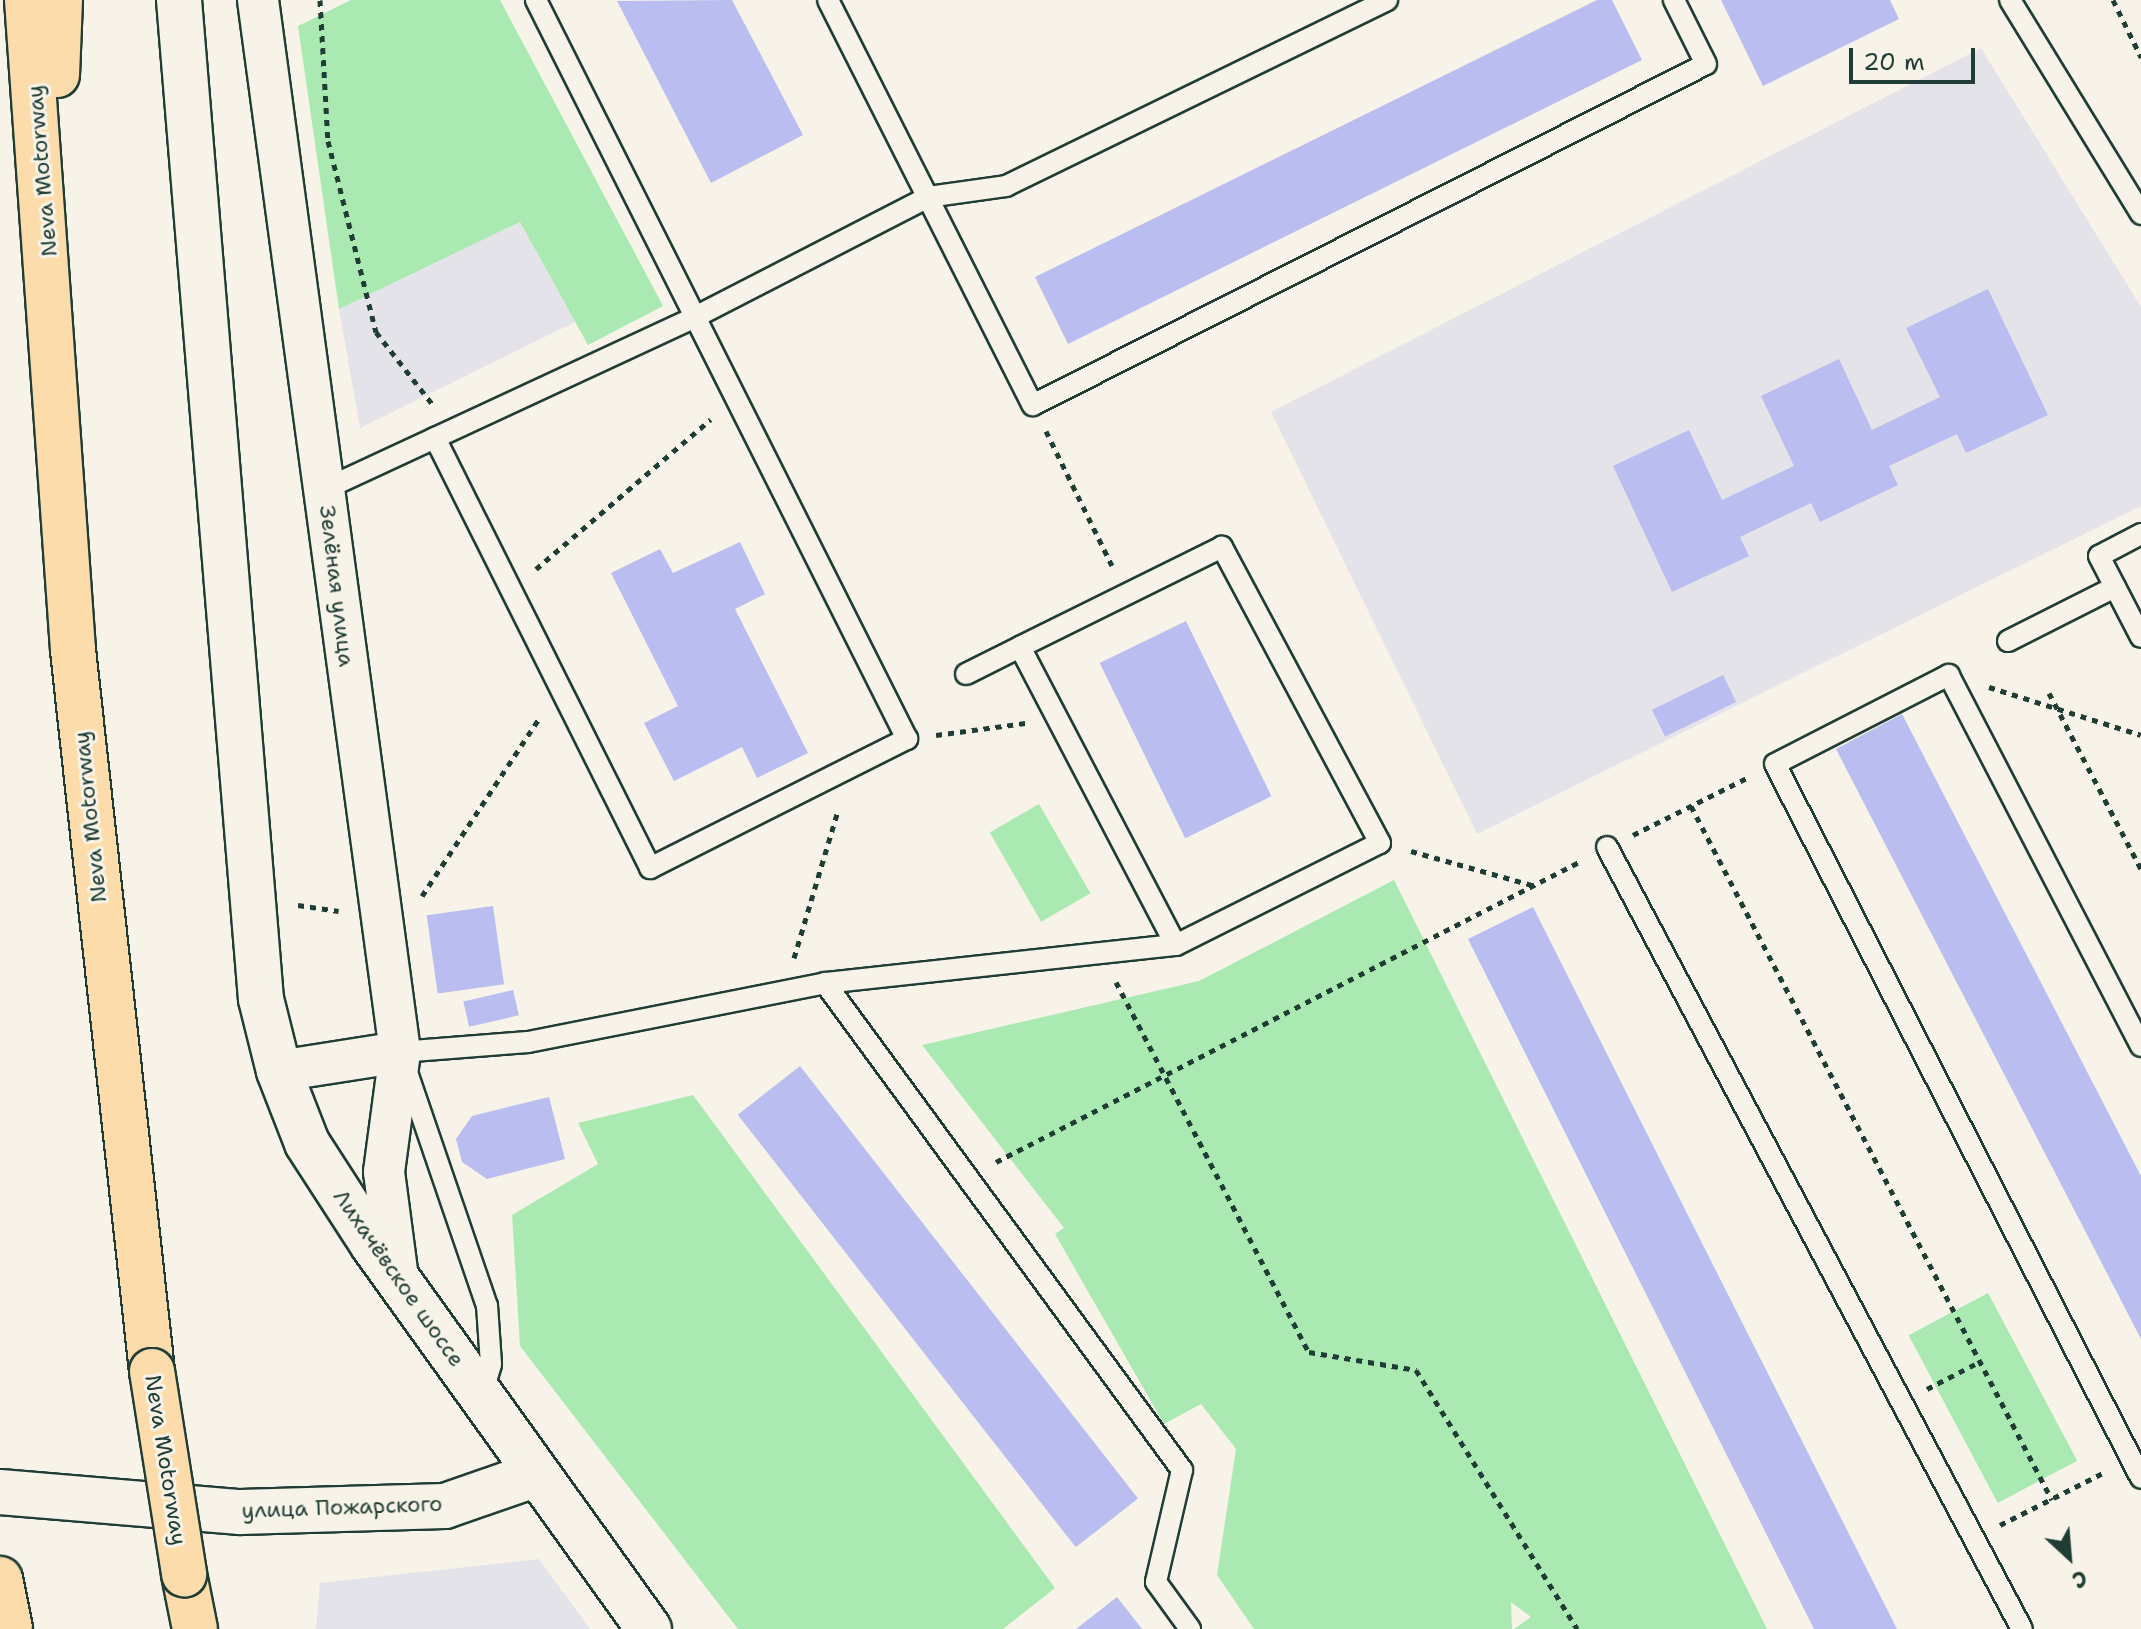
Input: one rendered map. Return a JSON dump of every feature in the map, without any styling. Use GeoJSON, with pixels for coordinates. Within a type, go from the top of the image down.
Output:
{"type":"FeatureCollection","features":[{"type":"Feature","properties":{"kind":"highway","name":"Neva Motorway"},"geometry":{"type":"LineString","coordinates":[[27,0],[50,270],[73,650],[152,1371],[195,1629]]}},
{"type":"Feature","properties":{"kind":"highway"},"geometry":{"type":"LineString","coordinates":[[50,270],[60,0]]}},
{"type":"Feature","properties":{"kind":"highway"},"geometry":{"type":"LineString","coordinates":[[0,1579],[10,1629]]}},
{"type":"Feature","properties":{"kind":"street","name":"Лихачёвское шоссе"},"geometry":{"type":"LineString","coordinates":[[179,0],[261,999],[279,1071],[307,1143],[398,1279],[537,1474]]}},
{"type":"Feature","properties":{"kind":"street","name":"Зелёная улица"},"geometry":{"type":"LineString","coordinates":[[258,0],[400,1052],[384,1172],[398,1279]]}},
{"type":"Feature","properties":{"kind":"street"},"geometry":{"type":"LineString","coordinates":[[279,1071],[400,1052]]}},
{"type":"Feature","properties":{"kind":"street"},"geometry":{"type":"LineString","coordinates":[[537,1474],[649,1629]]}},
{"type":"Feature","properties":{"kind":"street","name":"улица Пожарского"},"geometry":{"type":"LineString","coordinates":[[0,1492],[240,1512],[445,1506],[537,1474]]}},
{"type":"Feature","properties":{"kind":"lane"},"geometry":{"type":"LineString","coordinates":[[443,434],[511,591],[650,868],[907,739],[536,0]]}},
{"type":"Feature","properties":{"kind":"lane"},"geometry":{"type":"LineString","coordinates":[[828,0],[1033,405],[1706,64],[1674,0]]}},
{"type":"Feature","properties":{"kind":"lane"},"geometry":{"type":"LineString","coordinates":[[325,489],[695,317],[928,197],[1006,186],[1387,0]]}},
{"type":"Feature","properties":{"kind":"lane"},"geometry":{"type":"LineString","coordinates":[[2010,0],[2141,214]]}},
{"type":"Feature","properties":{"kind":"lane"},"geometry":{"type":"LineString","coordinates":[[2141,534],[2099,556],[2141,637]]}},
{"type":"Feature","properties":{"kind":"lane"},"geometry":{"type":"LineString","coordinates":[[481,1397],[491,1364],[487,1306],[400,1052],[528,1042],[825,983],[1176,945],[1380,843],[1222,547],[966,674]]}},
{"type":"Feature","properties":{"kind":"lane"},"geometry":{"type":"LineString","coordinates":[[2008,641],[2115,587]]}},
{"type":"Feature","properties":{"kind":"lane"},"geometry":{"type":"LineString","coordinates":[[1020,647],[1176,945]]}},
{"type":"Feature","properties":{"kind":"lane"},"geometry":{"type":"LineString","coordinates":[[2141,1046],[1949,675],[1775,764],[2141,1478]]}},
{"type":"Feature","properties":{"kind":"lane"},"geometry":{"type":"LineString","coordinates":[[1607,847],[2022,1629]]}},
{"type":"Feature","properties":{"kind":"lane"},"geometry":{"type":"LineString","coordinates":[[825,983],[1182,1470],[1156,1582],[1190,1629]]}},
{"type":"Feature","properties":{"kind":"path"},"geometry":{"type":"LineString","coordinates":[[320,0],[328,141],[376,332],[443,434]]}},
{"type":"Feature","properties":{"kind":"path"},"geometry":{"type":"LineString","coordinates":[[2113,0],[2141,57]]}},
{"type":"Feature","properties":{"kind":"path"},"geometry":{"type":"LineString","coordinates":[[511,591],[736,398]]}},
{"type":"Feature","properties":{"kind":"path"},"geometry":{"type":"LineString","coordinates":[[1033,405],[1126,595]]}},
{"type":"Feature","properties":{"kind":"path"},"geometry":{"type":"LineString","coordinates":[[1949,675],[2141,735]]}},
{"type":"Feature","properties":{"kind":"path"},"geometry":{"type":"LineString","coordinates":[[417,903],[560,687]]}},
{"type":"Feature","properties":{"kind":"path"},"geometry":{"type":"LineString","coordinates":[[2049,693],[2141,869]]}},
{"type":"Feature","properties":{"kind":"path"},"geometry":{"type":"LineString","coordinates":[[907,739],[1058,719]]}},
{"type":"Feature","properties":{"kind":"path"},"geometry":{"type":"LineString","coordinates":[[967,1177],[1607,847],[1775,764]]}},
{"type":"Feature","properties":{"kind":"path"},"geometry":{"type":"LineString","coordinates":[[784,991],[851,767]]}},
{"type":"Feature","properties":{"kind":"path"},"geometry":{"type":"LineString","coordinates":[[1691,806],[2052,1500]]}},
{"type":"Feature","properties":{"kind":"path"},"geometry":{"type":"LineString","coordinates":[[1380,843],[1533,885]]}},
{"type":"Feature","properties":{"kind":"path"},"geometry":{"type":"LineString","coordinates":[[298,905],[356,913]]}},
{"type":"Feature","properties":{"kind":"path"},"geometry":{"type":"LineString","coordinates":[[1101,953],[1167,1074],[1309,1352],[1416,1370],[1577,1629]]}},
{"type":"Feature","properties":{"kind":"path"},"geometry":{"type":"LineString","coordinates":[[1902,1403],[1979,1362]]}},
{"type":"Feature","properties":{"kind":"path"},"geometry":{"type":"LineString","coordinates":[[1974,1538],[2131,1459]]}},
{"type":"Feature","properties":{"kind":"shaded area"},"geometry":{"type":"Polygon","coordinates":[[[1981,48],[2141,307],[2141,506],[1477,834],[1271,412],[1981,48]]]}},
{"type":"Feature","properties":{"kind":"shaded area"},"geometry":{"type":"Polygon","coordinates":[[[520,222],[575,322],[360,428],[339,309],[520,222]]]}},
{"type":"Feature","properties":{"kind":"shaded area"},"geometry":{"type":"Polygon","coordinates":[[[539,1559],[590,1629],[316,1629],[320,1583],[539,1559]]]}},
{"type":"Feature","properties":{"kind":"green space"},"geometry":{"type":"Polygon","coordinates":[[[351,0],[500,0],[663,306],[588,345],[520,222],[339,309],[298,26],[351,0]]]}},
{"type":"Feature","properties":{"kind":"green space"},"geometry":{"type":"Polygon","coordinates":[[[1039,804],[1090,893],[1041,922],[990,832],[1039,804]]]}},
{"type":"Feature","properties":{"kind":"green space"},"geometry":{"type":"Polygon","coordinates":[[[1394,880],[1767,1629],[1514,1629],[1531,1617],[1511,1602],[1512,1629],[1254,1629],[1217,1575],[1236,1449],[1201,1404],[1164,1424],[1055,1234],[1064,1228],[922,1045],[1199,981],[1394,880]]]}},
{"type":"Feature","properties":{"kind":"green space"},"geometry":{"type":"Polygon","coordinates":[[[693,1095],[1055,1588],[1003,1629],[738,1629],[520,1346],[512,1215],[598,1164],[578,1123],[693,1095]]]}},
{"type":"Feature","properties":{"kind":"green space"},"geometry":{"type":"Polygon","coordinates":[[[1988,1293],[2077,1461],[1998,1503],[1909,1335],[1988,1293]]]}},
{"type":"Feature","properties":{"kind":"building"},"geometry":{"type":"Polygon","coordinates":[[[732,0],[803,135],[711,183],[617,1],[732,0]]]}},
{"type":"Feature","properties":{"kind":"building"},"geometry":{"type":"Polygon","coordinates":[[[1597,0],[1612,0],[1642,60],[1068,344],[1035,277],[1597,0]]]}},
{"type":"Feature","properties":{"kind":"building"},"geometry":{"type":"Polygon","coordinates":[[[1721,0],[1890,0],[1899,19],[1763,86],[1721,0]]]}},
{"type":"Feature","properties":{"kind":"building"},"geometry":{"type":"Polygon","coordinates":[[[1988,289],[2048,415],[1966,453],[1957,434],[1889,466],[1898,485],[1820,522],[1811,503],[1740,537],[1749,556],[1672,592],[1613,466],[1689,430],[1722,500],[1794,466],[1761,396],[1839,359],[1872,430],[1940,397],[1906,328],[1988,289]]]}},
{"type":"Feature","properties":{"kind":"building"},"geometry":{"type":"Polygon","coordinates":[[[740,542],[765,594],[735,609],[808,753],[757,778],[742,747],[674,781],[644,723],[678,706],[611,573],[660,549],[673,573],[740,542]]]}},
{"type":"Feature","properties":{"kind":"building"},"geometry":{"type":"Polygon","coordinates":[[[1186,621],[1271,796],[1185,838],[1100,663],[1186,621]]]}},
{"type":"Feature","properties":{"kind":"building"},"geometry":{"type":"Polygon","coordinates":[[[1723,675],[1736,702],[1665,737],[1652,710],[1723,675]]]}},
{"type":"Feature","properties":{"kind":"building"},"geometry":{"type":"Polygon","coordinates":[[[1902,714],[2141,1176],[2141,1339],[1836,749],[1902,714]]]}},
{"type":"Feature","properties":{"kind":"building"},"geometry":{"type":"Polygon","coordinates":[[[493,906],[504,984],[438,994],[427,915],[493,906]]]}},
{"type":"Feature","properties":{"kind":"building"},"geometry":{"type":"Polygon","coordinates":[[[1533,907],[1897,1629],[1814,1629],[1468,939],[1533,907]]]}},
{"type":"Feature","properties":{"kind":"building"},"geometry":{"type":"Polygon","coordinates":[[[513,990],[519,1015],[469,1027],[463,1001],[513,990]]]}},
{"type":"Feature","properties":{"kind":"building"},"geometry":{"type":"Polygon","coordinates":[[[800,1066],[1138,1499],[1076,1547],[738,1115],[800,1066]]]}},
{"type":"Feature","properties":{"kind":"building"},"geometry":{"type":"Polygon","coordinates":[[[549,1097],[565,1159],[487,1179],[462,1162],[456,1139],[472,1116],[549,1097]]]}},
{"type":"Feature","properties":{"kind":"building"},"geometry":{"type":"Polygon","coordinates":[[[1117,1597],[1142,1629],[1076,1629],[1117,1597]]]}}]}
